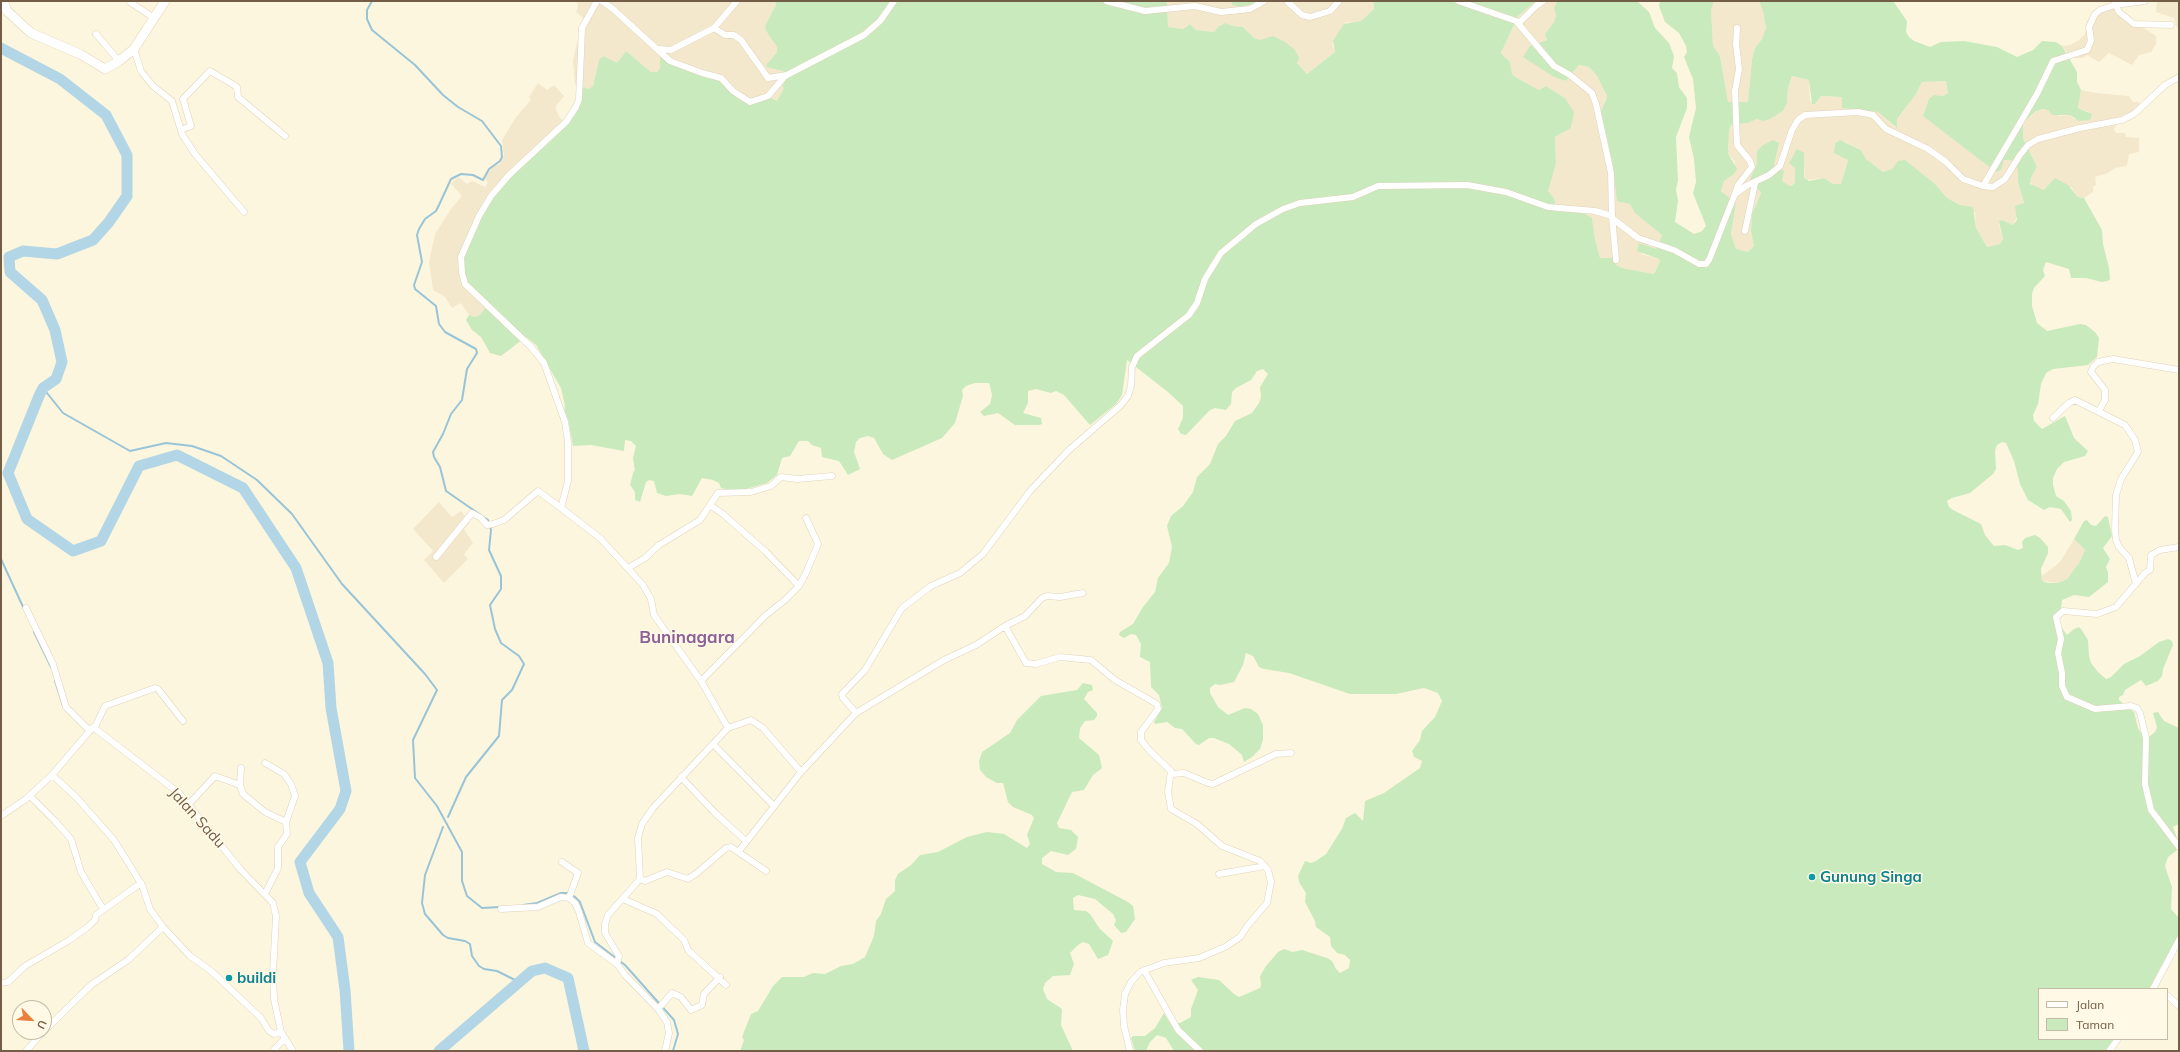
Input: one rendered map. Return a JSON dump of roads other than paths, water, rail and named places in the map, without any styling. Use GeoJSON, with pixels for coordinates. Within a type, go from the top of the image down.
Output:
{"type":"FeatureCollection","features":[{"type":"Feature","properties":{"kind":"street"},"geometry":{"type":"LineString","coordinates":[[3,1],[7,11],[31,33],[80,54],[105,69],[119,61],[134,49],[165,1]]}},
{"type":"Feature","properties":{"kind":"street"},"geometry":{"type":"LineString","coordinates":[[561,508],[568,481],[568,442],[565,422],[544,363],[526,342],[465,284],[461,257],[479,216],[491,196],[509,175],[566,122],[573,113],[579,99],[582,28],[596,1]]}},
{"type":"Feature","properties":{"kind":"street"},"geometry":{"type":"LineString","coordinates":[[602,1],[670,61],[702,74],[721,78],[733,90],[750,102],[768,96],[779,81],[787,75],[864,35],[880,21],[894,1]]}},
{"type":"Feature","properties":{"kind":"street"},"geometry":{"type":"LineString","coordinates":[[658,49],[671,50],[714,28],[737,1]]}},
{"type":"Feature","properties":{"kind":"street"},"geometry":{"type":"LineString","coordinates":[[1106,1],[1145,11],[1195,6],[1221,12],[1250,9],[1264,1]]}},
{"type":"Feature","properties":{"kind":"street"},"geometry":{"type":"LineString","coordinates":[[1287,1],[1302,15],[1310,17],[1330,11],[1339,1]]}},
{"type":"Feature","properties":{"kind":"street"},"geometry":{"type":"LineString","coordinates":[[1458,1],[1500,14],[1519,23],[1540,52],[1554,66],[1575,79],[1592,93],[1596,104],[1611,173],[1612,217],[1616,260]]}},
{"type":"Feature","properties":{"kind":"street"},"geometry":{"type":"LineString","coordinates":[[1519,23],[1543,1]]}},
{"type":"Feature","properties":{"kind":"street"},"geometry":{"type":"LineString","coordinates":[[1983,186],[2037,94],[2050,66],[2059,58],[2087,50],[2091,41],[2088,30],[2095,14],[2114,3],[2145,1]]}},
{"type":"Feature","properties":{"kind":"street"},"geometry":{"type":"LineString","coordinates":[[130,2],[154,18]]}},
{"type":"Feature","properties":{"kind":"street"},"geometry":{"type":"LineString","coordinates":[[2114,3],[2123,17],[2134,24],[2171,25]]}},
{"type":"Feature","properties":{"kind":"street"},"geometry":{"type":"LineString","coordinates":[[714,28],[725,35],[734,35],[741,40],[768,78],[787,75]]}},
{"type":"Feature","properties":{"kind":"street"},"geometry":{"type":"LineString","coordinates":[[856,713],[843,698],[842,694],[865,670],[902,608],[931,586],[960,573],[984,554],[1030,491],[1070,450],[1120,406],[1128,396],[1131,386],[1132,367],[1137,356],[1189,315],[1197,303],[1205,278],[1221,253],[1256,224],[1283,209],[1300,203],[1353,196],[1378,186],[1467,185],[1506,192],[1548,207],[1595,212],[1612,217],[1638,238],[1674,250],[1699,264],[1706,264],[1709,260],[1726,213],[1736,194],[1738,185],[1752,167],[1750,161],[1737,145],[1735,91],[1739,69],[1736,44],[1737,28]]}},
{"type":"Feature","properties":{"kind":"street"},"geometry":{"type":"LineString","coordinates":[[96,34],[119,61]]}},
{"type":"Feature","properties":{"kind":"street"},"geometry":{"type":"LineString","coordinates":[[134,49],[140,71],[153,86],[172,101],[181,130],[195,154],[244,212]]}},
{"type":"Feature","properties":{"kind":"street"},"geometry":{"type":"LineString","coordinates":[[181,130],[191,126],[184,99],[210,71],[237,87],[238,97],[285,136]]}},
{"type":"Feature","properties":{"kind":"street"},"geometry":{"type":"LineString","coordinates":[[1736,194],[1746,186],[1770,175],[1780,166],[1792,130],[1801,117],[1805,115],[1858,112],[1873,115],[1886,129],[1928,149],[1946,162],[1963,179],[1983,186],[1993,187],[2005,180],[2028,145],[2038,140],[2080,128],[2122,120],[2134,114],[2164,85],[2179,77]]}},
{"type":"Feature","properties":{"kind":"street"},"geometry":{"type":"LineString","coordinates":[[1745,231],[1754,183]]}},
{"type":"Feature","properties":{"kind":"street"},"geometry":{"type":"LineString","coordinates":[[2099,411],[2104,400],[2105,390],[2091,372],[2093,367],[2098,362],[2113,359],[2179,370]]}},
{"type":"Feature","properties":{"kind":"street"},"geometry":{"type":"LineString","coordinates":[[2053,418],[2073,400],[2099,411],[2125,425],[2138,446],[2137,455],[2121,479],[2116,495],[2115,530],[2116,540],[2119,547],[2129,558],[2136,584]]}},
{"type":"Feature","properties":{"kind":"street"},"geometry":{"type":"LineString","coordinates":[[628,568],[645,558],[659,545],[700,520],[718,493],[751,492],[771,486],[781,477],[797,479],[832,476]]}},
{"type":"Feature","properties":{"kind":"street"},"geometry":{"type":"LineString","coordinates":[[436,557],[472,513],[476,514],[491,525],[504,520],[538,491],[600,538],[643,585],[651,599],[654,615],[701,681],[728,728]]}},
{"type":"Feature","properties":{"kind":"street"},"geometry":{"type":"LineString","coordinates":[[710,505],[723,514],[760,547],[799,586]]}},
{"type":"Feature","properties":{"kind":"street"},"geometry":{"type":"LineString","coordinates":[[701,681],[766,615],[786,600],[799,586],[818,548],[817,539],[806,518]]}},
{"type":"Feature","properties":{"kind":"street"},"geometry":{"type":"LineString","coordinates":[[2179,547],[2160,550],[2151,555],[2150,570],[2145,573],[2116,607],[2105,613],[2097,614],[2063,611],[2056,617],[2061,639],[2058,653],[2062,673],[2062,686],[2067,697],[2095,709],[2131,706],[2137,708],[2146,738],[2145,784],[2151,810],[2179,848]]}},
{"type":"Feature","properties":{"kind":"street"},"geometry":{"type":"LineString","coordinates":[[739,851],[800,772],[856,713],[944,660],[976,645],[1004,626],[1025,616],[1042,598],[1047,596],[1060,597],[1083,593]]}},
{"type":"Feature","properties":{"kind":"street"},"geometry":{"type":"LineString","coordinates":[[26,608],[53,664],[66,707],[90,731]]}},
{"type":"Feature","properties":{"kind":"street"},"geometry":{"type":"LineString","coordinates":[[1004,626],[1026,663],[1034,664],[1060,657],[1091,660],[1130,690],[1155,701],[1158,709],[1143,728],[1141,740],[1150,752],[1170,769],[1172,774],[1168,792],[1173,812],[1197,824],[1225,848],[1260,861],[1265,866],[1271,882],[1267,903],[1240,937],[1225,947],[1200,958],[1164,963],[1144,970],[1140,972],[1131,982],[1125,994],[1124,1026],[1130,1051]]}},
{"type":"Feature","properties":{"kind":"street"},"geometry":{"type":"LineString","coordinates":[[1,816],[30,796],[52,775],[95,727],[105,706],[155,688],[159,690],[183,721]]}},
{"type":"Feature","properties":{"kind":"street"},"geometry":{"type":"LineString","coordinates":[[640,880],[638,838],[642,824],[653,808],[728,728],[751,720],[764,728],[800,772]]}},
{"type":"Feature","properties":{"kind":"street","name":"Jalan Sadu"},"geometry":{"type":"LineString","coordinates":[[95,727],[179,793],[252,882],[273,903],[276,916],[273,988],[281,1032],[293,1051]]}},
{"type":"Feature","properties":{"kind":"street"},"geometry":{"type":"LineString","coordinates":[[713,744],[774,806]]}},
{"type":"Feature","properties":{"kind":"street"},"geometry":{"type":"LineString","coordinates":[[1172,774],[1184,772],[1213,784],[1276,754],[1291,752]]}},
{"type":"Feature","properties":{"kind":"street"},"geometry":{"type":"LineString","coordinates":[[265,763],[284,774],[291,784],[294,800],[286,822],[287,834],[278,847],[278,868],[265,894]]}},
{"type":"Feature","properties":{"kind":"street"},"geometry":{"type":"LineString","coordinates":[[242,768],[240,785],[246,797],[265,812],[286,822]]}},
{"type":"Feature","properties":{"kind":"street"},"geometry":{"type":"LineString","coordinates":[[52,775],[76,797],[109,833],[141,883],[150,909],[163,927],[190,956],[211,971],[261,1018],[269,1031],[274,1034],[281,1032]]}},
{"type":"Feature","properties":{"kind":"street"},"geometry":{"type":"LineString","coordinates":[[188,805],[215,776],[240,785]]}},
{"type":"Feature","properties":{"kind":"street"},"geometry":{"type":"LineString","coordinates":[[681,777],[716,814],[746,841]]}},
{"type":"Feature","properties":{"kind":"street"},"geometry":{"type":"LineString","coordinates":[[30,796],[71,839],[81,872],[103,909]]}},
{"type":"Feature","properties":{"kind":"street"},"geometry":{"type":"LineString","coordinates":[[665,1051],[669,1033],[667,1022],[661,1007],[624,975],[604,929],[608,915],[640,880],[651,879],[667,872],[688,879],[726,848],[739,851],[766,871]]}},
{"type":"Feature","properties":{"kind":"street"},"geometry":{"type":"LineString","coordinates":[[562,862],[578,873],[570,896]]}},
{"type":"Feature","properties":{"kind":"street"},"geometry":{"type":"LineString","coordinates":[[1219,874],[1265,866]]}},
{"type":"Feature","properties":{"kind":"street"},"geometry":{"type":"LineString","coordinates":[[1,983],[8,982],[25,966],[89,926],[95,920],[96,915],[103,909],[141,883]]}},
{"type":"Feature","properties":{"kind":"street"},"geometry":{"type":"LineString","coordinates":[[502,910],[538,907],[560,897],[570,896]]}},
{"type":"Feature","properties":{"kind":"street"},"geometry":{"type":"LineString","coordinates":[[570,896],[579,912],[588,943],[618,962]]}},
{"type":"Feature","properties":{"kind":"street"},"geometry":{"type":"LineString","coordinates":[[623,899],[657,914],[684,940],[688,950],[720,977],[726,985]]}},
{"type":"Feature","properties":{"kind":"street"},"geometry":{"type":"LineString","coordinates":[[52,1024],[91,985],[128,960],[163,927]]}},
{"type":"Feature","properties":{"kind":"street"},"geometry":{"type":"LineString","coordinates":[[2156,988],[2179,940]]}},
{"type":"Feature","properties":{"kind":"street"},"geometry":{"type":"LineString","coordinates":[[1144,970],[1178,1030],[1200,1051]]}},
{"type":"Feature","properties":{"kind":"street"},"geometry":{"type":"LineString","coordinates":[[661,1007],[672,993],[681,997],[691,1010],[702,1005],[704,994],[720,977]]}},
{"type":"Feature","properties":{"kind":"street"},"geometry":{"type":"LineString","coordinates":[[2168,996],[2179,1006]]}},
{"type":"Feature","properties":{"kind":"street"},"geometry":{"type":"LineString","coordinates":[[273,1051],[284,1038]]}},
{"type":"Feature","properties":{"kind":"street"},"geometry":{"type":"LineString","coordinates":[[26,1051],[36,1040]]}},
{"type":"Feature","properties":{"kind":"street"},"geometry":{"type":"LineString","coordinates":[[2109,1051],[2117,1040]]}},
{"type":"Feature","properties":{"kind":"waterway"},"geometry":{"type":"LineString","coordinates":[[372,1],[367,10],[367,19],[372,30],[415,65],[443,95],[458,107],[482,121],[501,146],[502,157],[500,161],[489,169],[483,180],[473,175],[461,174],[451,179],[436,211],[425,219],[417,235],[422,262],[414,285],[415,289],[436,306],[439,324],[445,332],[476,349],[477,353],[467,369],[462,400],[451,414],[443,434],[433,452],[434,457],[440,467],[446,491],[488,520],[491,530],[489,550],[501,576],[501,589],[490,605],[495,629],[501,643],[519,656],[524,664],[512,690],[502,700],[499,736],[466,777],[448,817]]}},
{"type":"Feature","properties":{"kind":"waterway"},"geometry":{"type":"LineString","coordinates":[[1,48],[60,79],[106,115],[127,155],[127,196],[109,222],[93,240],[57,254],[23,251],[9,257],[10,272],[42,300],[55,330],[62,362],[56,379],[43,388],[39,396],[8,473],[27,519],[73,551],[101,541],[139,466],[177,455],[243,488],[296,568],[328,663],[331,708],[346,791],[340,809],[300,862],[309,893],[338,937],[345,990],[349,1051]]}},
{"type":"Feature","properties":{"kind":"waterway"},"geometry":{"type":"LineString","coordinates":[[43,388],[63,413],[130,451],[166,443],[192,446],[221,456],[257,480],[292,514],[342,584],[425,674],[437,690],[413,740],[415,778],[437,806],[462,852],[462,881],[467,896],[482,908],[500,907]]}},
{"type":"Feature","properties":{"kind":"waterway"},"geometry":{"type":"LineString","coordinates":[[1,559],[24,609]]}},
{"type":"Feature","properties":{"kind":"waterway"},"geometry":{"type":"LineString","coordinates":[[34,632],[52,669]]}},
{"type":"Feature","properties":{"kind":"waterway"},"geometry":{"type":"LineString","coordinates":[[55,681],[63,706]]}},
{"type":"Feature","properties":{"kind":"waterway"},"geometry":{"type":"LineString","coordinates":[[443,827],[425,875],[422,903],[425,914],[443,935],[448,938],[465,941],[470,944],[472,956],[479,966],[484,969],[497,971],[519,982]]}},
{"type":"Feature","properties":{"kind":"waterway"},"geometry":{"type":"LineString","coordinates":[[523,905],[537,903],[561,893],[567,893],[575,897],[580,902],[595,942],[625,965],[674,1020],[678,1034],[673,1051]]}},
{"type":"Feature","properties":{"kind":"waterway"},"geometry":{"type":"LineString","coordinates":[[439,1051],[532,971],[545,968],[568,978],[584,1051]]}},
{"type":"Feature","properties":{"kind":"place","name":"Gunung Singa"},"geometry":{"type":"Point","coordinates":[1812,877]}},
{"type":"Feature","properties":{"kind":"place","name":"buildi"},"geometry":{"type":"Point","coordinates":[229,978]}},
{"type":"Feature","properties":{"kind":"district","name":"Buninagara"},"geometry":{"type":"Point","coordinates":[687,638]}}]}
